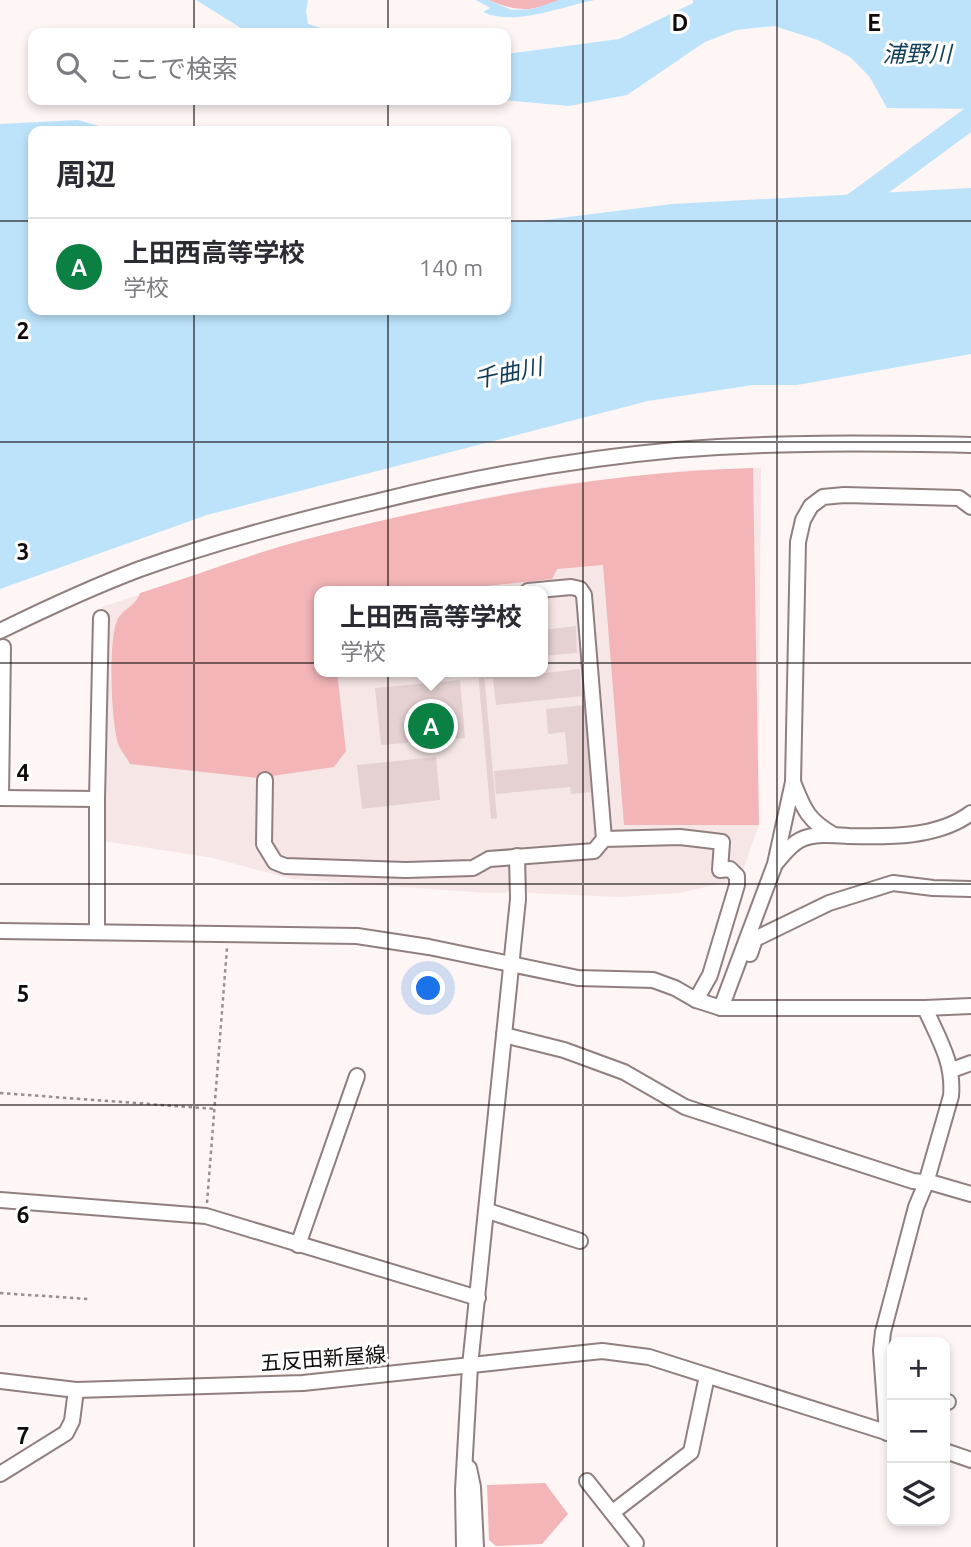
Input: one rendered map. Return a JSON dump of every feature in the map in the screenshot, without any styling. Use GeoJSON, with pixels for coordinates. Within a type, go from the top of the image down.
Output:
{"type":"FeatureCollection","features":[{"type":"Feature","properties":{"kind":"street"},"geometry":{"type":"LineString","coordinates":[[0,631],[138,570],[307,517],[450,483],[578,461],[676,450],[756,446],[971,445]]}},
{"type":"Feature","properties":{"kind":"street"},"geometry":{"type":"LineString","coordinates":[[726,1008],[775,864],[793,782],[799,542],[803,520],[811,506],[823,497],[845,495],[959,498],[971,507]]}},
{"type":"Feature","properties":{"kind":"street"},"geometry":{"type":"LineString","coordinates":[[265,780],[264,844],[275,862],[285,866],[406,870],[473,868],[489,859],[594,851],[604,839],[584,595],[580,589],[571,587],[548,589]]}},
{"type":"Feature","properties":{"kind":"street"},"geometry":{"type":"LineString","coordinates":[[97,932],[101,618]]}},
{"type":"Feature","properties":{"kind":"street"},"geometry":{"type":"LineString","coordinates":[[3,647],[1,798],[97,799]]}},
{"type":"Feature","properties":{"kind":"street"},"geometry":{"type":"LineString","coordinates":[[793,782],[811,820],[835,835]]}},
{"type":"Feature","properties":{"kind":"street"},"geometry":{"type":"LineString","coordinates":[[775,864],[786,850],[799,840],[811,836],[876,836],[931,831],[963,819],[971,813]]}},
{"type":"Feature","properties":{"kind":"street"},"geometry":{"type":"LineString","coordinates":[[604,839],[680,836],[722,842],[720,870],[730,869],[737,876],[737,885],[709,975],[696,1000]]}},
{"type":"Feature","properties":{"kind":"street"},"geometry":{"type":"LineString","coordinates":[[464,1547],[463,1490],[470,1366],[518,899],[517,856]]}},
{"type":"Feature","properties":{"kind":"street"},"geometry":{"type":"LineString","coordinates":[[726,1008],[755,939],[829,903],[893,883],[971,889]]}},
{"type":"Feature","properties":{"kind":"street"},"geometry":{"type":"LineString","coordinates":[[0,931],[357,936],[429,947],[578,978],[653,980],[696,1000],[726,1008],[925,1009],[971,1006]]}},
{"type":"Feature","properties":{"kind":"street"},"geometry":{"type":"LineString","coordinates":[[887,1377],[881,1350],[883,1332],[916,1207],[926,1183],[950,1096],[952,1070],[925,1009]]}},
{"type":"Feature","properties":{"kind":"street"},"geometry":{"type":"LineString","coordinates":[[504,1035],[564,1050],[624,1072],[685,1107],[746,1129],[913,1181],[933,1183],[971,1194]]}},
{"type":"Feature","properties":{"kind":"street"},"geometry":{"type":"LineString","coordinates":[[952,1070],[971,1063]]}},
{"type":"Feature","properties":{"kind":"street"},"geometry":{"type":"LineString","coordinates":[[298,1245],[357,1076]]}},
{"type":"Feature","properties":{"kind":"street"},"geometry":{"type":"LineString","coordinates":[[0,1200],[206,1216],[478,1298]]}},
{"type":"Feature","properties":{"kind":"street"},"geometry":{"type":"LineString","coordinates":[[488,1211],[580,1241]]}},
{"type":"Feature","properties":{"kind":"street","name":"五反田新屋線"},"geometry":{"type":"LineString","coordinates":[[0,1381],[76,1390],[303,1383],[603,1351],[649,1357],[887,1432]]}},
{"type":"Feature","properties":{"kind":"street"},"geometry":{"type":"LineString","coordinates":[[614,1512],[691,1452],[706,1376]]}},
{"type":"Feature","properties":{"kind":"street"},"geometry":{"type":"LineString","coordinates":[[0,1474],[66,1433],[72,1422],[76,1390]]}},
{"type":"Feature","properties":{"kind":"street"},"geometry":{"type":"LineString","coordinates":[[466,1453],[473,1487],[476,1547]]}},
{"type":"Feature","properties":{"kind":"street"},"geometry":{"type":"LineString","coordinates":[[950,1453],[971,1460]]}},
{"type":"Feature","properties":{"kind":"street"},"geometry":{"type":"LineString","coordinates":[[587,1481],[636,1543]]}},
{"type":"Feature","properties":{"kind":"path"},"geometry":{"type":"LineString","coordinates":[[206,1216],[228,935]]}},
{"type":"Feature","properties":{"kind":"path"},"geometry":{"type":"LineString","coordinates":[[0,1093],[216,1109]]}},
{"type":"Feature","properties":{"kind":"path"},"geometry":{"type":"LineString","coordinates":[[0,1293],[88,1300]]}},
{"type":"Feature","properties":{"kind":"shaded area"},"geometry":{"type":"Polygon","coordinates":[[[488,0],[559,0],[524,9],[488,0]]]}},
{"type":"Feature","properties":{"kind":"shaded area"},"geometry":{"type":"Polygon","coordinates":[[[753,468],[759,825],[624,825],[603,565],[557,569],[552,579],[486,586],[314,586],[314,677],[338,677],[346,751],[334,767],[258,778],[130,764],[119,746],[114,721],[112,683],[114,631],[119,617],[140,593],[307,539],[417,512],[584,482],[753,468]]]}},
{"type":"Feature","properties":{"kind":"shaded area"},"geometry":{"type":"Polygon","coordinates":[[[761,468],[758,827],[742,873],[731,881],[679,893],[620,897],[528,893],[525,890],[525,872],[510,872],[510,889],[505,893],[487,893],[292,879],[213,858],[103,841],[102,607],[305,540],[479,499],[561,484],[692,470],[761,468]]]}},
{"type":"Feature","properties":{"kind":"shaded area"},"geometry":{"type":"Polygon","coordinates":[[[545,1483],[568,1514],[542,1544],[496,1546],[489,1540],[487,1485],[545,1483]]]}},
{"type":"Feature","properties":{"kind":"water"},"geometry":{"type":"Polygon","coordinates":[[[196,0],[308,0],[308,24],[321,28],[241,28],[196,0]]]}},
{"type":"Feature","properties":{"kind":"water"},"geometry":{"type":"Polygon","coordinates":[[[476,0],[488,0],[512,10],[532,9],[559,0],[595,0],[539,14],[509,17],[483,12],[490,8],[476,0]]]}},
{"type":"Feature","properties":{"kind":"water","name":"浦野川"},"geometry":{"type":"Polygon","coordinates":[[[693,0],[971,0],[971,109],[887,108],[869,76],[850,57],[818,40],[774,26],[736,30],[705,42],[627,95],[569,106],[511,101],[511,53],[619,39],[693,3],[693,0]]]}},
{"type":"Feature","properties":{"kind":"water"},"geometry":{"type":"Polygon","coordinates":[[[78,120],[99,126],[28,126],[28,315],[511,315],[511,222],[672,204],[971,188],[971,354],[797,385],[753,385],[648,401],[207,515],[0,589],[0,124],[78,120]]]}},
{"type":"Feature","properties":{"kind":"building"},"geometry":{"type":"Polygon","coordinates":[[[576,626],[577,653],[548,656],[548,629],[576,626]]]}},
{"type":"Feature","properties":{"kind":"building"},"geometry":{"type":"Polygon","coordinates":[[[580,669],[582,696],[496,705],[493,678],[486,679],[486,677],[548,677],[548,673],[580,669]]]}},
{"type":"Feature","properties":{"kind":"building"},"geometry":{"type":"Polygon","coordinates":[[[478,677],[484,677],[497,818],[491,819],[478,677]]]}},
{"type":"Feature","properties":{"kind":"building"},"geometry":{"type":"Polygon","coordinates":[[[460,680],[465,738],[381,745],[375,688],[460,680]]]}},
{"type":"Feature","properties":{"kind":"building"},"geometry":{"type":"Polygon","coordinates":[[[586,705],[593,792],[571,794],[570,787],[496,794],[494,771],[568,764],[565,732],[548,734],[546,709],[586,705]]]}},
{"type":"Feature","properties":{"kind":"building"},"geometry":{"type":"Polygon","coordinates":[[[436,757],[440,800],[362,809],[357,765],[436,757]]]}},
{"type":"Feature","properties":{"kind":"waterway","name":"千曲川"},"geometry":{"type":"LineString","coordinates":[[843,212],[971,118]]}},
{"type":"Feature","properties":{"kind":"place","name":"上田西高等学校"},"geometry":{"type":"Point","coordinates":[431,726]}}]}
